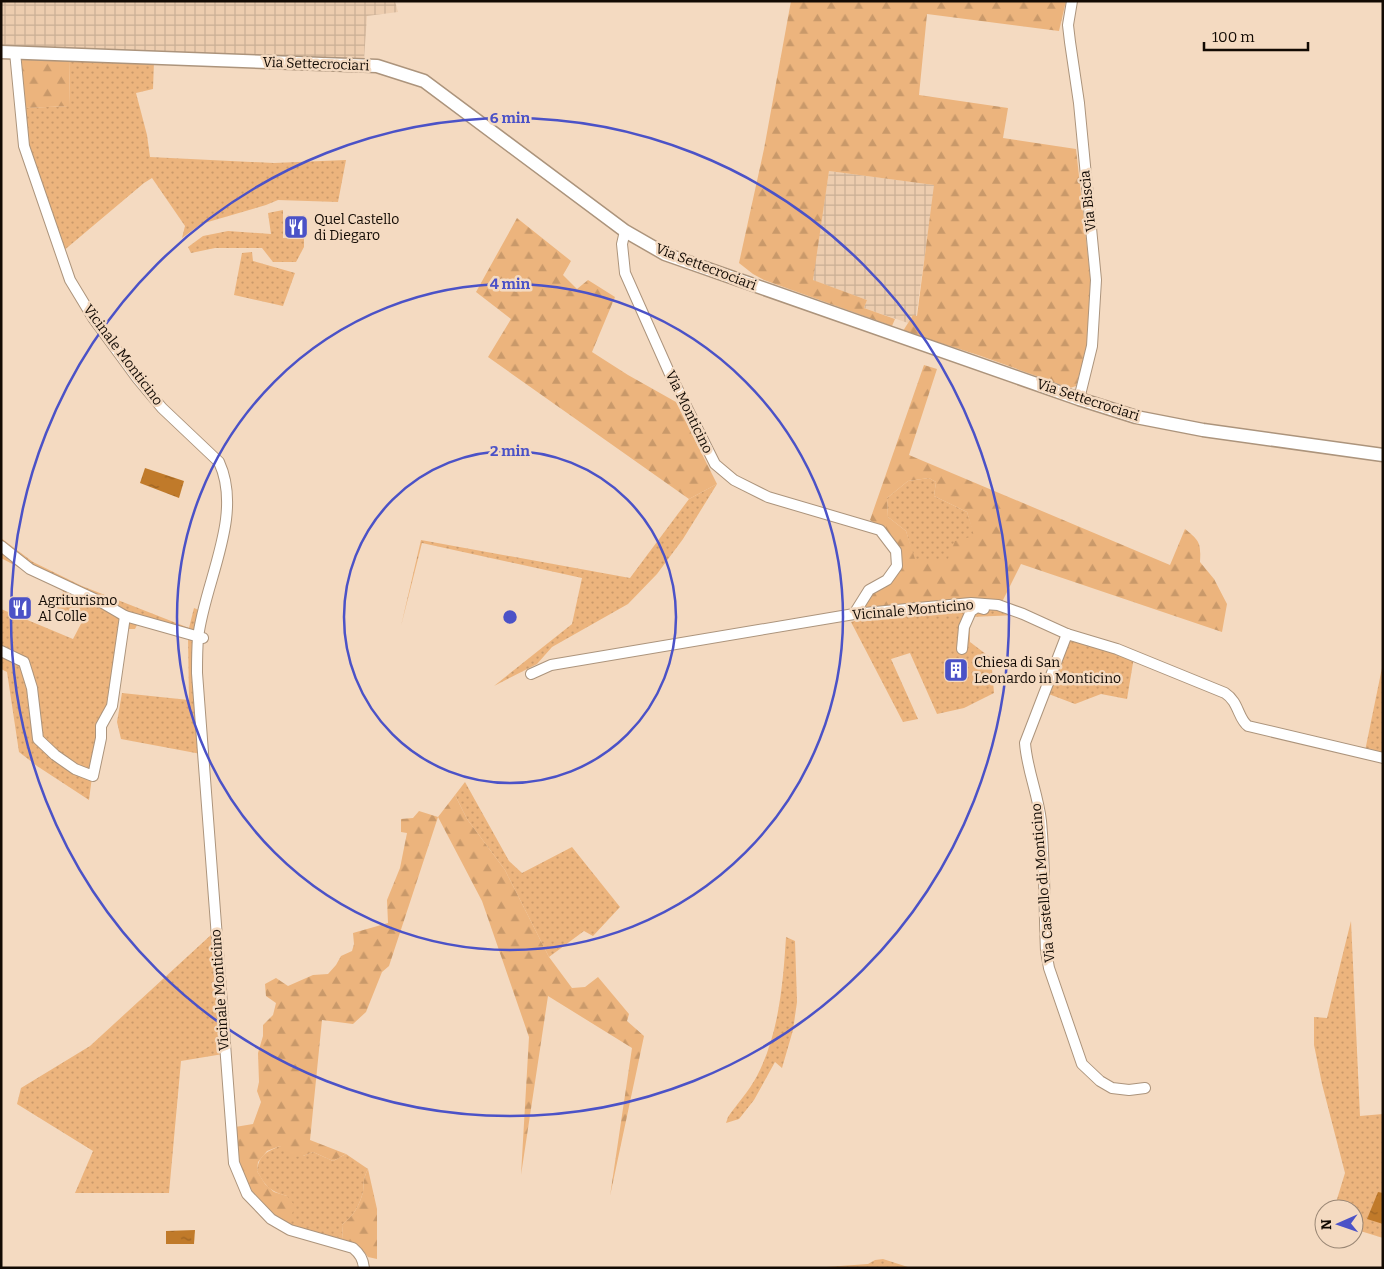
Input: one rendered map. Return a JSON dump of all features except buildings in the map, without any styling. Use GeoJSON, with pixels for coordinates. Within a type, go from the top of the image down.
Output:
{"type":"FeatureCollection","features":[{"type":"Feature","properties":{"kind":"main road","name":"Via Settecrociari"},"geometry":{"type":"LineString","coordinates":[[1,52],[377,66],[424,81],[625,231],[665,254],[1136,417],[1203,430],[1383,455]]}},
{"type":"Feature","properties":{"kind":"street","name":"Via Biscia"},"geometry":{"type":"LineString","coordinates":[[1072,1],[1068,25],[1079,103],[1096,280],[1092,346],[1080,399]]}},
{"type":"Feature","properties":{"kind":"street","name":"Vicinale Monticino"},"geometry":{"type":"LineString","coordinates":[[15,52],[24,146],[70,280],[93,318],[137,378],[162,408],[219,462],[224,473],[227,493],[223,538],[212,577],[197,673],[234,1163],[247,1194],[271,1219],[290,1230],[353,1248],[363,1260],[364,1268]]}},
{"type":"Feature","properties":{"kind":"street","name":"Via Monticino"},"geometry":{"type":"LineString","coordinates":[[625,231],[622,244],[626,273],[669,372],[715,464],[734,480],[768,497],[880,530],[896,551],[898,566],[887,580],[869,590],[854,614]]}},
{"type":"Feature","properties":{"kind":"street"},"geometry":{"type":"LineString","coordinates":[[1,546],[30,569],[101,602],[125,616],[201,638]]}},
{"type":"Feature","properties":{"kind":"street","name":"Vicinale Monticino"},"geometry":{"type":"LineString","coordinates":[[531,674],[551,665],[854,614],[971,603],[1000,606],[1023,614],[1067,634],[1117,650],[1225,693],[1234,702],[1245,724],[1248,726],[1383,758]]}},
{"type":"Feature","properties":{"kind":"street"},"geometry":{"type":"LineString","coordinates":[[962,649],[964,627],[971,611],[977,607],[990,610],[1000,606]]}},
{"type":"Feature","properties":{"kind":"street"},"geometry":{"type":"LineString","coordinates":[[1,652],[24,662],[32,688],[38,738],[54,756],[75,769],[93,776],[102,738],[101,726],[112,706],[125,616]]}},
{"type":"Feature","properties":{"kind":"street","name":"Via Castello di Monticino"},"geometry":{"type":"LineString","coordinates":[[1067,634],[1025,743],[1026,760],[1041,820],[1046,951],[1049,968],[1082,1064],[1100,1081],[1112,1088],[1129,1090],[1145,1088]]}},
{"type":"Feature","properties":{"kind":"shaded area"},"geometry":{"type":"Polygon","coordinates":[[[1,1],[395,1],[398,12],[367,16],[364,60],[1,45],[1,1]]]}},
{"type":"Feature","properties":{"kind":"shaded area"},"geometry":{"type":"Polygon","coordinates":[[[829,171],[935,185],[916,316],[912,316],[908,323],[864,308],[867,300],[812,280],[829,171]]]}},
{"type":"Feature","properties":{"kind":"green space"},"geometry":{"type":"Polygon","coordinates":[[[791,1],[1066,1],[1059,31],[927,14],[919,95],[1008,108],[1003,138],[1076,149],[1093,301],[1087,347],[1076,386],[1070,388],[978,355],[903,331],[913,315],[917,316],[934,185],[829,171],[813,280],[867,300],[864,308],[895,319],[892,326],[764,280],[739,263],[764,149],[791,1]]]}},
{"type":"Feature","properties":{"kind":"green space"},"geometry":{"type":"Polygon","coordinates":[[[21,57],[70,58],[69,106],[25,108],[21,57]]]}},
{"type":"Feature","properties":{"kind":"green space"},"geometry":{"type":"Polygon","coordinates":[[[70,58],[154,61],[153,89],[136,93],[147,135],[150,157],[274,163],[346,160],[338,202],[278,200],[201,224],[182,238],[185,226],[152,178],[62,252],[27,138],[25,108],[69,106],[70,58]]]}},
{"type":"Feature","properties":{"kind":"green space"},"geometry":{"type":"Polygon","coordinates":[[[283,210],[283,238],[304,237],[304,247],[296,262],[273,262],[262,248],[215,248],[191,253],[188,247],[203,236],[228,231],[271,234],[268,213],[283,210]]]}},
{"type":"Feature","properties":{"kind":"green space"},"geometry":{"type":"Polygon","coordinates":[[[517,218],[571,261],[563,275],[577,289],[588,280],[615,297],[592,352],[676,402],[717,484],[689,499],[488,357],[511,319],[476,292],[517,218]]]}},
{"type":"Feature","properties":{"kind":"green space"},"geometry":{"type":"Polygon","coordinates":[[[252,252],[253,261],[295,273],[283,306],[234,295],[242,253],[252,252]]]}},
{"type":"Feature","properties":{"kind":"green space"},"geometry":{"type":"Polygon","coordinates":[[[924,365],[937,369],[909,455],[1170,565],[1185,529],[1198,543],[1200,562],[1214,579],[1227,604],[1222,632],[1021,564],[1001,604],[859,612],[871,593],[900,569],[884,531],[870,520],[924,365]],[[929,478],[908,481],[887,498],[888,517],[906,531],[915,559],[948,559],[955,541],[974,536],[967,512],[934,496],[936,482],[929,478]]]}},
{"type":"Feature","properties":{"kind":"green space"},"geometry":{"type":"Polygon","coordinates":[[[929,478],[936,482],[934,496],[967,512],[975,536],[949,559],[914,559],[906,531],[888,517],[887,498],[908,481],[929,478]]]}},
{"type":"Feature","properties":{"kind":"green space"},"geometry":{"type":"Polygon","coordinates":[[[717,484],[683,539],[657,574],[628,604],[552,647],[537,664],[494,686],[572,624],[582,578],[422,543],[401,626],[421,540],[630,578],[689,499],[717,484]]]}},
{"type":"Feature","properties":{"kind":"green space"},"geometry":{"type":"Polygon","coordinates":[[[1,538],[33,562],[82,586],[189,628],[194,608],[199,610],[201,754],[121,739],[117,722],[122,693],[189,700],[188,637],[137,625],[135,629],[124,629],[93,769],[89,800],[19,752],[7,672],[1,669],[1,609],[73,639],[83,620],[57,608],[63,591],[1,558],[1,538]]]}},
{"type":"Feature","properties":{"kind":"green space"},"geometry":{"type":"Polygon","coordinates":[[[960,607],[990,609],[1018,615],[970,617],[970,642],[991,658],[994,693],[964,708],[937,714],[910,653],[891,659],[918,719],[903,722],[851,622],[871,616],[960,607]]]}},
{"type":"Feature","properties":{"kind":"green space"},"geometry":{"type":"Polygon","coordinates":[[[1065,634],[1134,657],[1127,699],[1101,694],[1075,704],[1046,693],[1065,634]]]}},
{"type":"Feature","properties":{"kind":"green space"},"geometry":{"type":"Polygon","coordinates":[[[1383,663],[1383,755],[1365,751],[1383,663]]]}},
{"type":"Feature","properties":{"kind":"green space"},"geometry":{"type":"Polygon","coordinates":[[[465,782],[509,861],[522,873],[572,847],[620,907],[593,936],[584,931],[549,957],[505,870],[467,819],[455,795],[465,782]]]}},
{"type":"Feature","properties":{"kind":"green space"},"geometry":{"type":"Polygon","coordinates":[[[455,795],[467,819],[505,870],[549,957],[572,988],[585,987],[598,977],[629,1014],[627,1021],[644,1036],[610,1196],[632,1048],[548,996],[521,1175],[529,1037],[482,901],[438,817],[455,795]]]}},
{"type":"Feature","properties":{"kind":"green space"},"geometry":{"type":"Polygon","coordinates":[[[419,811],[438,817],[389,966],[382,972],[366,1012],[353,1024],[322,1020],[310,1140],[346,1154],[333,1161],[313,1152],[303,1156],[291,1157],[280,1146],[267,1151],[258,1162],[257,1171],[265,1184],[274,1192],[287,1196],[295,1206],[288,1224],[271,1212],[257,1198],[242,1173],[236,1150],[235,1127],[253,1124],[261,1102],[257,1091],[259,1082],[258,1053],[263,1036],[263,1025],[273,1015],[276,1003],[266,996],[265,984],[276,978],[288,986],[313,975],[328,974],[341,956],[352,951],[354,944],[353,933],[388,923],[387,900],[400,868],[407,833],[401,832],[401,819],[413,818],[419,811]]]}},
{"type":"Feature","properties":{"kind":"green space"},"geometry":{"type":"Polygon","coordinates":[[[1351,921],[1360,1116],[1383,1114],[1383,1238],[1364,1232],[1364,1199],[1337,1199],[1345,1173],[1314,1045],[1314,1017],[1327,1018],[1351,921]]]}},
{"type":"Feature","properties":{"kind":"green space"},"geometry":{"type":"Polygon","coordinates":[[[212,934],[223,1054],[181,1061],[169,1193],[75,1193],[93,1151],[17,1104],[21,1088],[90,1046],[212,934]]]}},
{"type":"Feature","properties":{"kind":"green space"},"geometry":{"type":"Polygon","coordinates":[[[786,937],[795,941],[797,1002],[793,1030],[782,1068],[775,1062],[754,1100],[739,1119],[726,1123],[728,1117],[757,1076],[770,1043],[779,1008],[786,937]]]}},
{"type":"Feature","properties":{"kind":"green space"},"geometry":{"type":"Polygon","coordinates":[[[280,1146],[303,1156],[313,1152],[333,1161],[346,1154],[368,1169],[364,1178],[360,1202],[352,1215],[342,1225],[343,1240],[288,1224],[287,1196],[269,1188],[257,1171],[261,1158],[280,1146]]]}},
{"type":"Feature","properties":{"kind":"green space"},"geometry":{"type":"Polygon","coordinates":[[[368,1169],[377,1209],[377,1259],[368,1257],[363,1250],[343,1240],[342,1225],[352,1215],[360,1202],[364,1178],[368,1169]]]}},
{"type":"Feature","properties":{"kind":"green space"},"geometry":{"type":"Polygon","coordinates":[[[883,1259],[911,1268],[812,1268],[868,1264],[875,1260],[883,1259]]]}},
{"type":"Feature","properties":{"kind":"water"},"geometry":{"type":"Polygon","coordinates":[[[145,468],[184,481],[179,498],[140,483],[145,468]]]}},
{"type":"Feature","properties":{"kind":"water"},"geometry":{"type":"Polygon","coordinates":[[[1378,1192],[1383,1193],[1383,1224],[1367,1219],[1378,1192]]]}},
{"type":"Feature","properties":{"kind":"water"},"geometry":{"type":"Polygon","coordinates":[[[195,1230],[194,1244],[166,1244],[166,1231],[195,1230]]]}},
{"type":"Feature","properties":{"kind":"place","name":"Quel Castello di Diegaro"},"geometry":{"type":"Point","coordinates":[296,227]}},
{"type":"Feature","properties":{"kind":"place","name":"Agriturismo Al Colle"},"geometry":{"type":"Point","coordinates":[20,608]}},
{"type":"Feature","properties":{"kind":"place","name":"Chiesa di San Leonardo in Monticino"},"geometry":{"type":"Point","coordinates":[956,670]}}]}
